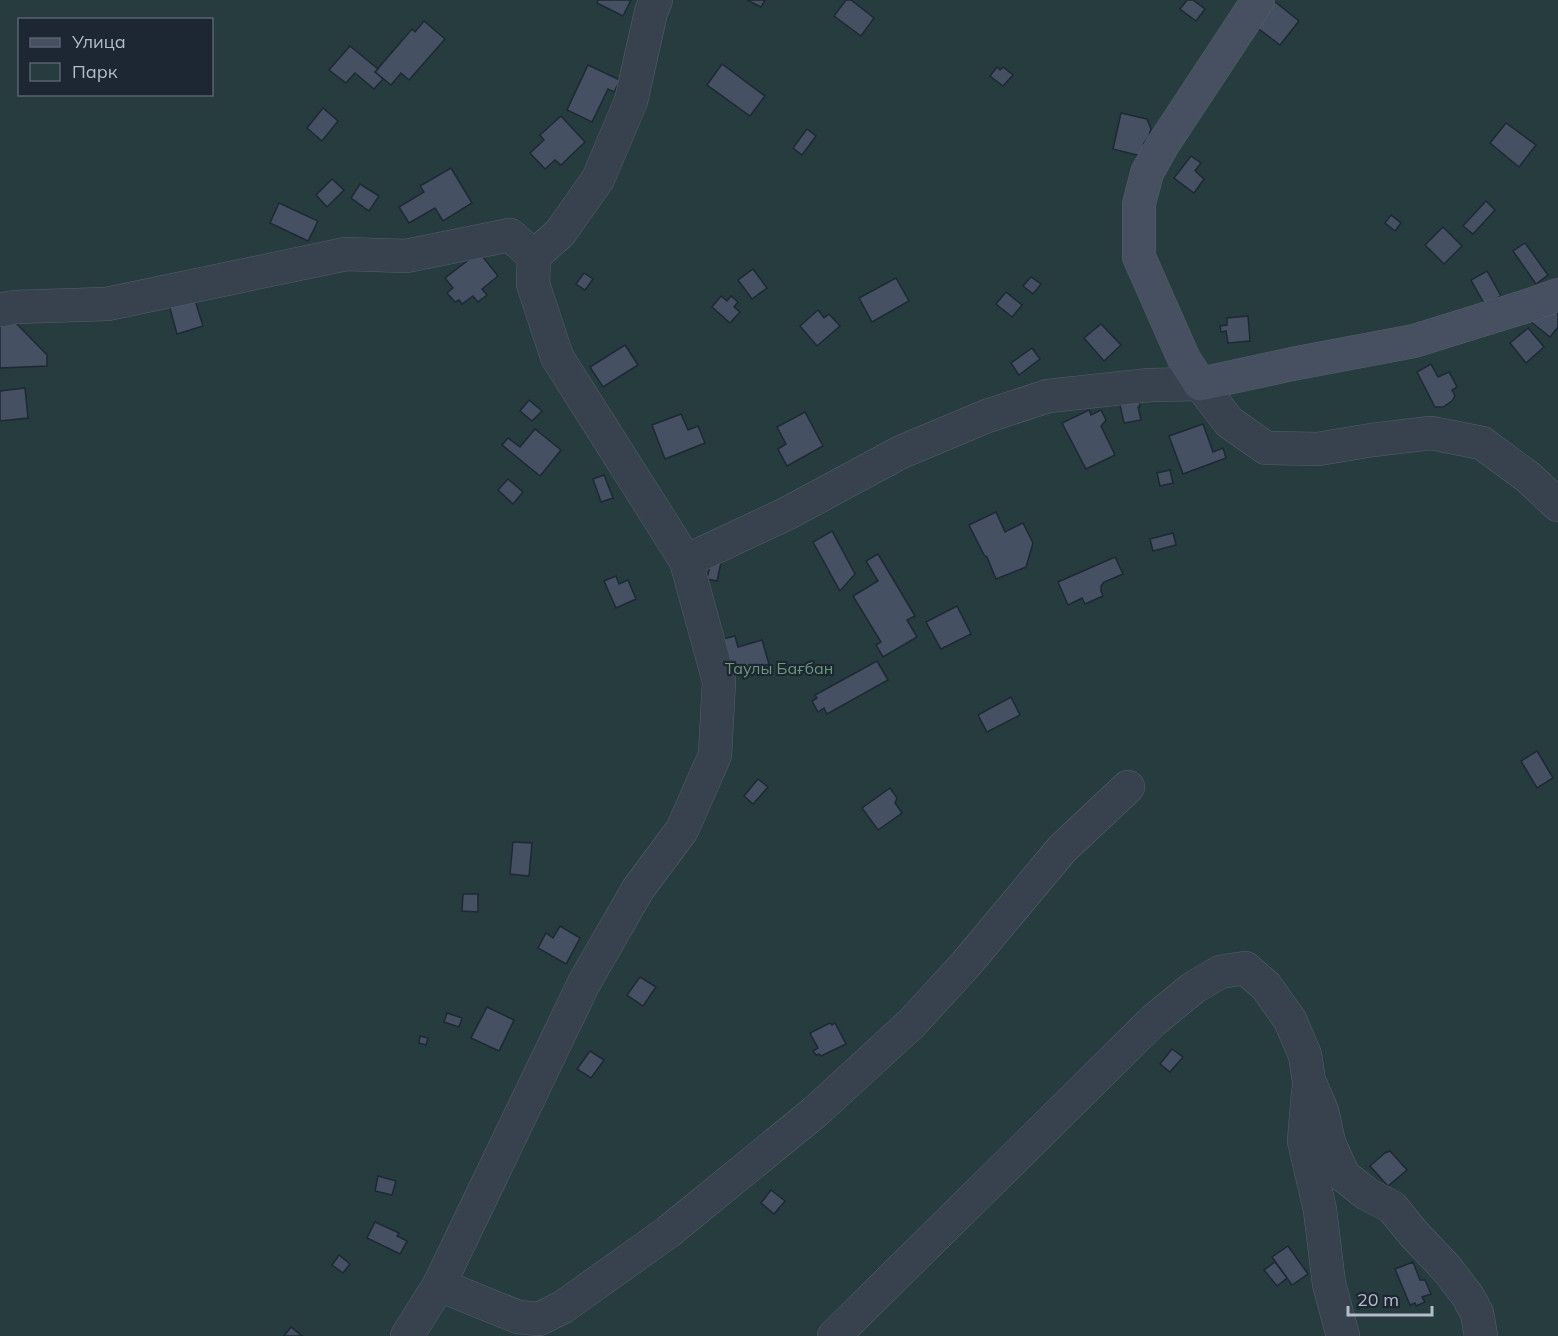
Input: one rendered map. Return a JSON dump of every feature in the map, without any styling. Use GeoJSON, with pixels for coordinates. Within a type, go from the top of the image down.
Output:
{"type":"FeatureCollection","features":[{"type":"Feature","properties":{"kind":"street"},"geometry":{"type":"LineString","coordinates":[[406,1336],[439,1285],[584,983],[638,889],[682,830],[715,755],[718,681],[686,561],[557,357],[533,284],[534,256],[560,233],[598,179],[631,100],[651,12],[656,0]]}},
{"type":"Feature","properties":{"kind":"street"},"geometry":{"type":"LineString","coordinates":[[1258,0],[1162,146],[1147,173],[1139,204],[1139,257],[1184,359],[1229,422],[1266,448],[1317,449],[1431,433],[1482,443],[1528,477],[1558,505]]}},
{"type":"Feature","properties":{"kind":"street"},"geometry":{"type":"LineString","coordinates":[[0,310],[107,304],[346,254],[406,256],[510,235],[534,256]]}},
{"type":"Feature","properties":{"kind":"street"},"geometry":{"type":"LineString","coordinates":[[686,561],[788,513],[901,453],[987,416],[1048,396],[1150,385],[1200,384],[1414,341],[1558,295]]}},
{"type":"Feature","properties":{"kind":"street"},"geometry":{"type":"LineString","coordinates":[[439,1285],[518,1317],[539,1319],[563,1308],[668,1232],[814,1112],[912,1023],[966,964],[1062,849],[1128,788]]}},
{"type":"Feature","properties":{"kind":"street"},"geometry":{"type":"LineString","coordinates":[[834,1336],[1154,1020],[1193,988],[1220,972],[1245,968],[1266,986],[1290,1020],[1305,1055],[1309,1081],[1304,1141],[1320,1210],[1329,1284],[1343,1336]]}},
{"type":"Feature","properties":{"kind":"street"},"geometry":{"type":"LineString","coordinates":[[1309,1081],[1322,1111],[1329,1143],[1344,1176],[1367,1194],[1392,1207],[1413,1233],[1448,1269],[1477,1313],[1481,1336]]}},
{"type":"Feature","properties":{"kind":"green space","name":"Таулы Бағбан"},"geometry":{"type":"Polygon","coordinates":[[[0,0],[1558,0],[1558,1336],[0,1336],[0,0]]]}},
{"type":"Feature","properties":{"kind":"building"},"geometry":{"type":"Polygon","coordinates":[[[598,0],[631,0],[623,16],[597,3],[598,0]]]}},
{"type":"Feature","properties":{"kind":"building"},"geometry":{"type":"Polygon","coordinates":[[[747,0],[765,0],[761,7],[747,0]]]}},
{"type":"Feature","properties":{"kind":"building"},"geometry":{"type":"Polygon","coordinates":[[[846,0],[851,0],[874,18],[861,36],[834,16],[846,0]]]}},
{"type":"Feature","properties":{"kind":"building"},"geometry":{"type":"Polygon","coordinates":[[[1187,0],[1193,0],[1205,9],[1196,21],[1180,9],[1187,0]]]}},
{"type":"Feature","properties":{"kind":"building"},"geometry":{"type":"Polygon","coordinates":[[[1274,1],[1299,21],[1280,45],[1255,26],[1274,1]]]}},
{"type":"Feature","properties":{"kind":"building"},"geometry":{"type":"Polygon","coordinates":[[[424,21],[445,39],[409,80],[401,73],[391,85],[375,72],[412,29],[415,32],[424,21]]]}},
{"type":"Feature","properties":{"kind":"building"},"geometry":{"type":"Polygon","coordinates":[[[350,46],[378,69],[375,72],[383,79],[374,89],[355,73],[346,83],[329,70],[350,46]]]}},
{"type":"Feature","properties":{"kind":"building"},"geometry":{"type":"Polygon","coordinates":[[[722,64],[765,96],[750,116],[707,85],[722,64]]]}},
{"type":"Feature","properties":{"kind":"building"},"geometry":{"type":"Polygon","coordinates":[[[588,65],[620,80],[614,92],[608,89],[592,122],[567,110],[588,65]]]}},
{"type":"Feature","properties":{"kind":"building"},"geometry":{"type":"Polygon","coordinates":[[[997,67],[1000,70],[1003,67],[1013,75],[1003,86],[990,76],[997,67]]]}},
{"type":"Feature","properties":{"kind":"building"},"geometry":{"type":"Polygon","coordinates":[[[323,108],[338,121],[322,141],[307,128],[323,108]]]}},
{"type":"Feature","properties":{"kind":"building"},"geometry":{"type":"Polygon","coordinates":[[[1121,113],[1147,119],[1151,129],[1141,156],[1113,149],[1121,113]]]}},
{"type":"Feature","properties":{"kind":"building"},"geometry":{"type":"Polygon","coordinates":[[[561,116],[585,142],[561,165],[555,160],[545,169],[530,153],[544,140],[540,135],[561,116]]]}},
{"type":"Feature","properties":{"kind":"building"},"geometry":{"type":"Polygon","coordinates":[[[1506,123],[1536,145],[1519,167],[1490,143],[1506,123]]]}},
{"type":"Feature","properties":{"kind":"building"},"geometry":{"type":"Polygon","coordinates":[[[807,129],[816,136],[802,155],[793,148],[807,129]]]}},
{"type":"Feature","properties":{"kind":"building"},"geometry":{"type":"Polygon","coordinates":[[[1191,156],[1201,163],[1195,171],[1204,179],[1194,193],[1174,178],[1191,156]]]}},
{"type":"Feature","properties":{"kind":"building"},"geometry":{"type":"Polygon","coordinates":[[[451,168],[472,203],[443,221],[435,208],[409,223],[399,207],[424,192],[420,186],[451,168]]]}},
{"type":"Feature","properties":{"kind":"building"},"geometry":{"type":"Polygon","coordinates":[[[332,179],[344,190],[327,207],[316,195],[332,179]]]}},
{"type":"Feature","properties":{"kind":"building"},"geometry":{"type":"Polygon","coordinates":[[[360,184],[379,196],[369,211],[351,198],[360,184]]]}},
{"type":"Feature","properties":{"kind":"building"},"geometry":{"type":"Polygon","coordinates":[[[1486,201],[1495,210],[1473,234],[1463,226],[1486,201]]]}},
{"type":"Feature","properties":{"kind":"building"},"geometry":{"type":"Polygon","coordinates":[[[279,203],[318,221],[308,241],[270,223],[279,203]]]}},
{"type":"Feature","properties":{"kind":"building"},"geometry":{"type":"Polygon","coordinates":[[[1391,215],[1401,223],[1395,231],[1385,223],[1391,215]]]}},
{"type":"Feature","properties":{"kind":"building"},"geometry":{"type":"Polygon","coordinates":[[[1443,227],[1462,246],[1444,264],[1425,245],[1443,227]]]}},
{"type":"Feature","properties":{"kind":"building"},"geometry":{"type":"Polygon","coordinates":[[[1525,243],[1548,275],[1536,284],[1513,251],[1525,243]]]}},
{"type":"Feature","properties":{"kind":"building"},"geometry":{"type":"Polygon","coordinates":[[[479,252],[498,276],[482,289],[487,295],[478,302],[473,296],[462,304],[459,300],[455,302],[447,293],[453,288],[445,278],[479,252]]]}},
{"type":"Feature","properties":{"kind":"building"},"geometry":{"type":"Polygon","coordinates":[[[753,269],[767,288],[752,299],[738,280],[753,269]]]}},
{"type":"Feature","properties":{"kind":"building"},"geometry":{"type":"Polygon","coordinates":[[[1487,271],[1501,296],[1485,305],[1471,280],[1487,271]]]}},
{"type":"Feature","properties":{"kind":"building"},"geometry":{"type":"Polygon","coordinates":[[[584,273],[593,279],[585,290],[576,284],[584,273]]]}},
{"type":"Feature","properties":{"kind":"building"},"geometry":{"type":"Polygon","coordinates":[[[1031,277],[1041,284],[1033,294],[1023,286],[1031,277]]]}},
{"type":"Feature","properties":{"kind":"building"},"geometry":{"type":"Polygon","coordinates":[[[896,278],[909,301],[872,322],[859,298],[896,278]]]}},
{"type":"Feature","properties":{"kind":"building"},"geometry":{"type":"Polygon","coordinates":[[[1006,292],[1022,305],[1012,317],[996,304],[1006,292]]]}},
{"type":"Feature","properties":{"kind":"building"},"geometry":{"type":"Polygon","coordinates":[[[193,294],[203,326],[177,334],[168,301],[193,294]]]}},
{"type":"Feature","properties":{"kind":"building"},"geometry":{"type":"Polygon","coordinates":[[[721,296],[727,301],[731,296],[738,302],[734,307],[740,312],[730,323],[712,307],[721,296]]]}},
{"type":"Feature","properties":{"kind":"building"},"geometry":{"type":"Polygon","coordinates":[[[1544,303],[1558,314],[1558,327],[1550,337],[1530,321],[1544,303]]]}},
{"type":"Feature","properties":{"kind":"building"},"geometry":{"type":"Polygon","coordinates":[[[818,310],[824,318],[829,314],[840,326],[817,346],[800,326],[818,310]]]}},
{"type":"Feature","properties":{"kind":"building"},"geometry":{"type":"Polygon","coordinates":[[[1248,316],[1250,341],[1228,343],[1226,331],[1221,332],[1220,326],[1227,325],[1227,318],[1248,316]]]}},
{"type":"Feature","properties":{"kind":"building"},"geometry":{"type":"Polygon","coordinates":[[[16,323],[47,355],[47,366],[0,368],[0,325],[16,323]]]}},
{"type":"Feature","properties":{"kind":"building"},"geometry":{"type":"Polygon","coordinates":[[[1101,324],[1121,345],[1104,361],[1084,338],[1101,324]]]}},
{"type":"Feature","properties":{"kind":"building"},"geometry":{"type":"Polygon","coordinates":[[[1528,328],[1544,347],[1526,363],[1510,343],[1528,328]]]}},
{"type":"Feature","properties":{"kind":"building"},"geometry":{"type":"Polygon","coordinates":[[[625,345],[638,365],[603,387],[590,367],[625,345]]]}},
{"type":"Feature","properties":{"kind":"building"},"geometry":{"type":"Polygon","coordinates":[[[1032,348],[1040,359],[1019,375],[1011,363],[1032,348]]]}},
{"type":"Feature","properties":{"kind":"building"},"geometry":{"type":"Polygon","coordinates":[[[1431,364],[1438,377],[1449,372],[1457,387],[1452,390],[1455,396],[1452,401],[1443,407],[1435,407],[1417,372],[1431,364]]]}},
{"type":"Feature","properties":{"kind":"building"},"geometry":{"type":"Polygon","coordinates":[[[25,388],[28,418],[0,421],[0,391],[25,388]]]}},
{"type":"Feature","properties":{"kind":"building"},"geometry":{"type":"Polygon","coordinates":[[[1138,396],[1141,420],[1124,423],[1119,400],[1138,396]]]}},
{"type":"Feature","properties":{"kind":"building"},"geometry":{"type":"Polygon","coordinates":[[[529,400],[542,411],[532,421],[520,411],[529,400]]]}},
{"type":"Feature","properties":{"kind":"building"},"geometry":{"type":"Polygon","coordinates":[[[1089,410],[1091,415],[1101,410],[1106,420],[1101,426],[1115,455],[1086,469],[1062,423],[1089,410]]]}},
{"type":"Feature","properties":{"kind":"building"},"geometry":{"type":"Polygon","coordinates":[[[805,412],[823,446],[787,466],[778,449],[786,444],[777,427],[805,412]]]}},
{"type":"Feature","properties":{"kind":"building"},"geometry":{"type":"Polygon","coordinates":[[[681,414],[688,430],[698,426],[705,443],[665,459],[652,425],[681,414]]]}},
{"type":"Feature","properties":{"kind":"building"},"geometry":{"type":"Polygon","coordinates":[[[1203,424],[1213,452],[1223,448],[1226,458],[1183,474],[1169,436],[1203,424]]]}},
{"type":"Feature","properties":{"kind":"building"},"geometry":{"type":"Polygon","coordinates":[[[535,429],[561,450],[540,476],[502,445],[508,438],[520,447],[535,429]]]}},
{"type":"Feature","properties":{"kind":"building"},"geometry":{"type":"Polygon","coordinates":[[[1170,470],[1173,483],[1160,486],[1157,473],[1170,470]]]}},
{"type":"Feature","properties":{"kind":"building"},"geometry":{"type":"Polygon","coordinates":[[[604,475],[613,498],[601,502],[593,479],[604,475]]]}},
{"type":"Feature","properties":{"kind":"building"},"geometry":{"type":"Polygon","coordinates":[[[508,479],[523,492],[513,504],[498,490],[508,479]]]}},
{"type":"Feature","properties":{"kind":"building"},"geometry":{"type":"Polygon","coordinates":[[[996,512],[1005,532],[1023,523],[1033,543],[1026,567],[996,579],[969,525],[996,512]]]}},
{"type":"Feature","properties":{"kind":"building"},"geometry":{"type":"Polygon","coordinates":[[[832,531],[855,574],[840,591],[813,542],[832,531]]]}},
{"type":"Feature","properties":{"kind":"building"},"geometry":{"type":"Polygon","coordinates":[[[1173,533],[1176,545],[1153,551],[1150,539],[1173,533]]]}},
{"type":"Feature","properties":{"kind":"building"},"geometry":{"type":"Polygon","coordinates":[[[878,554],[915,616],[907,620],[917,637],[883,657],[876,645],[881,642],[853,596],[878,581],[866,561],[878,554]]]}},
{"type":"Feature","properties":{"kind":"building"},"geometry":{"type":"Polygon","coordinates":[[[712,556],[722,558],[717,581],[707,579],[712,556]]]}},
{"type":"Feature","properties":{"kind":"building"},"geometry":{"type":"Polygon","coordinates":[[[1115,557],[1123,574],[1104,582],[1101,586],[1103,596],[1085,604],[1082,598],[1068,605],[1058,582],[1115,557]]]}},
{"type":"Feature","properties":{"kind":"building"},"geometry":{"type":"Polygon","coordinates":[[[616,576],[619,584],[628,580],[636,599],[616,608],[604,581],[616,576]]]}},
{"type":"Feature","properties":{"kind":"building"},"geometry":{"type":"Polygon","coordinates":[[[957,606],[971,634],[941,649],[926,622],[957,606]]]}},
{"type":"Feature","properties":{"kind":"building"},"geometry":{"type":"Polygon","coordinates":[[[735,636],[738,647],[762,640],[769,664],[725,677],[715,641],[735,636]]]}},
{"type":"Feature","properties":{"kind":"building"},"geometry":{"type":"Polygon","coordinates":[[[877,661],[888,680],[827,714],[824,708],[818,712],[812,701],[817,698],[815,695],[877,661]]]}},
{"type":"Feature","properties":{"kind":"building"},"geometry":{"type":"Polygon","coordinates":[[[1011,697],[1020,715],[987,732],[978,715],[1011,697]]]}},
{"type":"Feature","properties":{"kind":"building"},"geometry":{"type":"Polygon","coordinates":[[[1537,751],[1553,778],[1537,788],[1521,761],[1537,751]]]}},
{"type":"Feature","properties":{"kind":"building"},"geometry":{"type":"Polygon","coordinates":[[[758,779],[768,787],[753,804],[744,796],[758,779]]]}},
{"type":"Feature","properties":{"kind":"building"},"geometry":{"type":"Polygon","coordinates":[[[890,788],[897,798],[895,803],[902,813],[878,830],[862,808],[890,788]]]}},
{"type":"Feature","properties":{"kind":"building"},"geometry":{"type":"Polygon","coordinates":[[[513,842],[532,843],[529,876],[510,874],[513,842]]]}},
{"type":"Feature","properties":{"kind":"building"},"geometry":{"type":"Polygon","coordinates":[[[463,894],[478,894],[478,912],[462,911],[463,894]]]}},
{"type":"Feature","properties":{"kind":"building"},"geometry":{"type":"Polygon","coordinates":[[[560,926],[580,938],[566,964],[538,948],[546,933],[553,938],[560,926]]]}},
{"type":"Feature","properties":{"kind":"building"},"geometry":{"type":"Polygon","coordinates":[[[640,977],[656,987],[643,1006],[627,995],[640,977]]]}},
{"type":"Feature","properties":{"kind":"building"},"geometry":{"type":"Polygon","coordinates":[[[487,1007],[514,1020],[499,1051],[471,1038],[487,1007]]]}},
{"type":"Feature","properties":{"kind":"building"},"geometry":{"type":"Polygon","coordinates":[[[447,1013],[462,1018],[459,1027],[444,1022],[447,1013]]]}},
{"type":"Feature","properties":{"kind":"building"},"geometry":{"type":"Polygon","coordinates":[[[830,1023],[832,1025],[835,1023],[846,1044],[821,1056],[816,1055],[813,1051],[818,1048],[810,1033],[830,1023]]]}},
{"type":"Feature","properties":{"kind":"building"},"geometry":{"type":"Polygon","coordinates":[[[420,1036],[428,1038],[426,1045],[419,1043],[420,1036]]]}},
{"type":"Feature","properties":{"kind":"building"},"geometry":{"type":"Polygon","coordinates":[[[1172,1049],[1183,1057],[1170,1072],[1160,1064],[1172,1049]]]}},
{"type":"Feature","properties":{"kind":"building"},"geometry":{"type":"Polygon","coordinates":[[[590,1051],[604,1060],[591,1078],[577,1069],[590,1051]]]}},
{"type":"Feature","properties":{"kind":"building"},"geometry":{"type":"Polygon","coordinates":[[[1390,1151],[1407,1170],[1388,1186],[1370,1166],[1390,1151]]]}},
{"type":"Feature","properties":{"kind":"building"},"geometry":{"type":"Polygon","coordinates":[[[378,1176],[396,1181],[392,1195],[375,1191],[378,1176]]]}},
{"type":"Feature","properties":{"kind":"building"},"geometry":{"type":"Polygon","coordinates":[[[771,1190],[785,1201],[774,1214],[761,1203],[771,1190]]]}},
{"type":"Feature","properties":{"kind":"building"},"geometry":{"type":"Polygon","coordinates":[[[375,1222],[399,1233],[397,1236],[407,1241],[400,1254],[367,1238],[375,1222]]]}},
{"type":"Feature","properties":{"kind":"building"},"geometry":{"type":"Polygon","coordinates":[[[1288,1246],[1308,1274],[1292,1285],[1272,1257],[1288,1246]]]}},
{"type":"Feature","properties":{"kind":"building"},"geometry":{"type":"Polygon","coordinates":[[[339,1255],[350,1264],[343,1273],[332,1265],[339,1255]]]}},
{"type":"Feature","properties":{"kind":"building"},"geometry":{"type":"Polygon","coordinates":[[[1275,1262],[1287,1278],[1277,1286],[1264,1270],[1275,1262]]]}},
{"type":"Feature","properties":{"kind":"building"},"geometry":{"type":"Polygon","coordinates":[[[1413,1262],[1420,1280],[1425,1280],[1431,1294],[1422,1297],[1425,1302],[1416,1306],[1415,1303],[1410,1305],[1395,1269],[1413,1262]]]}},
{"type":"Feature","properties":{"kind":"building"},"geometry":{"type":"Polygon","coordinates":[[[291,1327],[302,1336],[284,1336],[291,1327]]]}}]}
